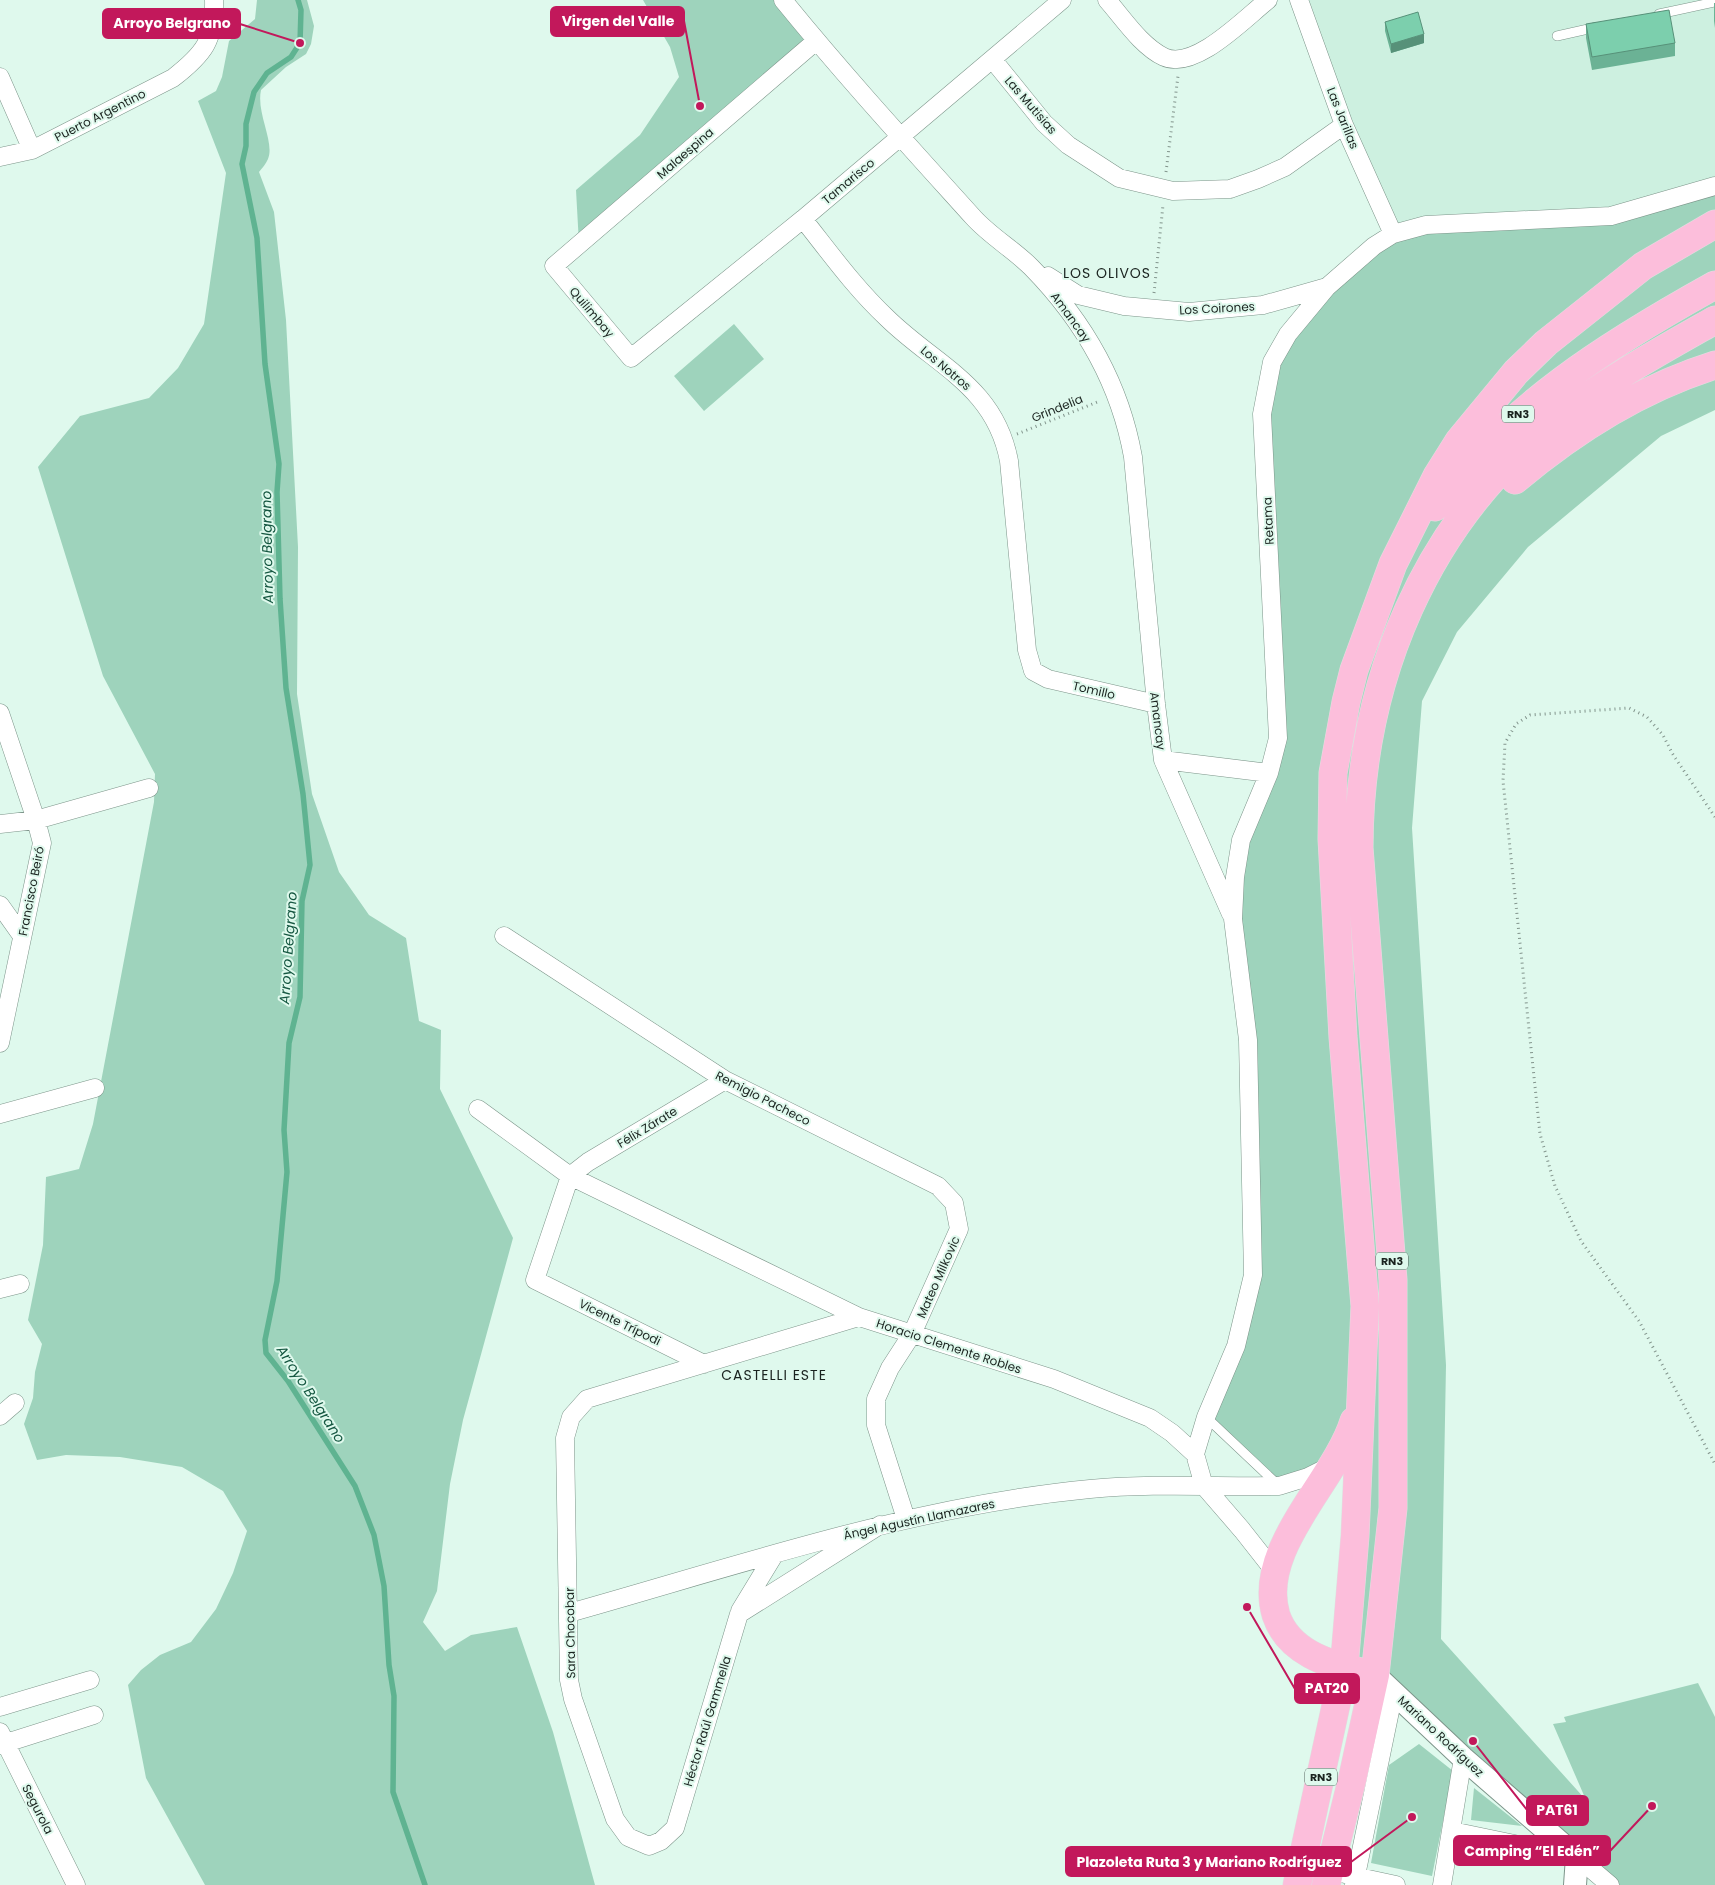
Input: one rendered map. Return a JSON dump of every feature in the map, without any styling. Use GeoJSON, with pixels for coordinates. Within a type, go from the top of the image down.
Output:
{"type":"FeatureCollection","features":[{"type":"Feature","properties":{"kind":"highway"},"geometry":{"type":"LineString","coordinates":[[1379,602],[1409,528],[1436,476],[1459,441],[1516,372],[1546,343],[1643,266],[1715,224]]}},
{"type":"Feature","properties":{"kind":"highway","name":"RN3"},"geometry":{"type":"LineString","coordinates":[[1298,1885],[1344,1668],[1355,1536],[1365,1306],[1343,1038],[1333,877],[1331,800],[1336,750],[1354,670],[1379,602],[1422,525],[1455,481],[1503,428],[1537,398],[1581,365],[1715,285]]}},
{"type":"Feature","properties":{"kind":"highway","name":"RN3"},"geometry":{"type":"LineString","coordinates":[[1328,1878],[1384,1684],[1393,1508],[1394,1280],[1361,885],[1359,813],[1366,747],[1382,678],[1408,611],[1434,560],[1450,534],[1500,472],[1558,417],[1638,363],[1715,320]]}},
{"type":"Feature","properties":{"kind":"highway"},"geometry":{"type":"LineString","coordinates":[[1450,534],[1546,453],[1653,390],[1715,365]]}},
{"type":"Feature","properties":{"kind":"highway"},"geometry":{"type":"LineString","coordinates":[[1361,1397],[1352,1427],[1335,1464],[1302,1514],[1284,1547],[1275,1572],[1273,1605],[1279,1623],[1288,1636],[1312,1656],[1384,1684]]}},
{"type":"Feature","properties":{"kind":"street","name":"Puerto Argentino"},"geometry":{"type":"LineString","coordinates":[[0,157],[32,150],[173,78],[194,62],[210,40],[214,22],[214,0]]}},
{"type":"Feature","properties":{"kind":"street","name":"Amancay"},"geometry":{"type":"LineString","coordinates":[[783,0],[816,41],[975,219],[1029,265],[1065,303],[1086,334],[1116,394],[1128,426],[1133,457],[1163,760],[1233,919]]}},
{"type":"Feature","properties":{"kind":"street","name":"Tamarisco"},"geometry":{"type":"LineString","coordinates":[[630,358],[803,219],[1062,0]]}},
{"type":"Feature","properties":{"kind":"street"},"geometry":{"type":"LineString","coordinates":[[1107,0],[1149,46],[1165,57],[1180,60],[1200,54],[1268,0]]}},
{"type":"Feature","properties":{"kind":"street","name":"Las Jarillas"},"geometry":{"type":"LineString","coordinates":[[1299,0],[1344,125],[1393,234]]}},
{"type":"Feature","properties":{"kind":"street","name":"Malaespina"},"geometry":{"type":"LineString","coordinates":[[554,266],[816,41]]}},
{"type":"Feature","properties":{"kind":"street","name":"Las Mutisias"},"geometry":{"type":"LineString","coordinates":[[992,60],[1044,123],[1068,145],[1119,178],[1173,191],[1230,189],[1258,179],[1285,167],[1344,125]]}},
{"type":"Feature","properties":{"kind":"street"},"geometry":{"type":"LineString","coordinates":[[0,77],[32,150]]}},
{"type":"Feature","properties":{"kind":"street","name":"Los Coirones"},"geometry":{"type":"LineString","coordinates":[[1029,265],[1078,295],[1124,306],[1189,312],[1263,306],[1328,288],[1374,246],[1393,234],[1426,225],[1611,216],[1715,186]]}},
{"type":"Feature","properties":{"kind":"street","name":"Los Notros"},"geometry":{"type":"LineString","coordinates":[[803,219],[867,299],[906,336],[953,370],[972,388],[1005,438],[1009,461],[1026,650],[1033,671]]}},
{"type":"Feature","properties":{"kind":"street","name":"Quilimbay"},"geometry":{"type":"LineString","coordinates":[[554,266],[630,358]]}},
{"type":"Feature","properties":{"kind":"street","name":"Retama"},"geometry":{"type":"LineString","coordinates":[[1233,919],[1235,877],[1241,840],[1269,773],[1278,738],[1262,414],[1272,362],[1288,334],[1328,288]]}},
{"type":"Feature","properties":{"kind":"street","name":"Tomillo"},"geometry":{"type":"LineString","coordinates":[[1033,671],[1048,679],[1156,704]]}},
{"type":"Feature","properties":{"kind":"street","name":"Francisco Beiró"},"geometry":{"type":"LineString","coordinates":[[0,713],[42,843],[0,1043]]}},
{"type":"Feature","properties":{"kind":"street"},"geometry":{"type":"LineString","coordinates":[[1163,760],[1269,773]]}},
{"type":"Feature","properties":{"kind":"street"},"geometry":{"type":"LineString","coordinates":[[0,824],[36,820],[149,788]]}},
{"type":"Feature","properties":{"kind":"street"},"geometry":{"type":"LineString","coordinates":[[0,904],[22,936]]}},
{"type":"Feature","properties":{"kind":"street"},"geometry":{"type":"LineString","coordinates":[[1233,919],[1248,1040],[1252,1275],[1236,1346],[1206,1417],[1196,1454],[1204,1486],[1275,1572]]}},
{"type":"Feature","properties":{"kind":"street","name":"Remigio Pacheco"},"geometry":{"type":"LineString","coordinates":[[504,936],[726,1080],[938,1186],[954,1203],[959,1229]]}},
{"type":"Feature","properties":{"kind":"street","name":"Félix Zárate"},"geometry":{"type":"LineString","coordinates":[[570,1176],[588,1162],[726,1080]]}},
{"type":"Feature","properties":{"kind":"street"},"geometry":{"type":"LineString","coordinates":[[0,1114],[96,1088]]}},
{"type":"Feature","properties":{"kind":"street"},"geometry":{"type":"LineString","coordinates":[[478,1109],[570,1176]]}},
{"type":"Feature","properties":{"kind":"street","name":"Vicente Trípodi"},"geometry":{"type":"LineString","coordinates":[[570,1176],[535,1280],[704,1364]]}},
{"type":"Feature","properties":{"kind":"street","name":"Horacio Clemente Robles"},"geometry":{"type":"LineString","coordinates":[[570,1176],[859,1317],[1054,1379],[1135,1411],[1172,1433],[1196,1454]]}},
{"type":"Feature","properties":{"kind":"street","name":"Mateo Milkovic"},"geometry":{"type":"LineString","coordinates":[[906,1519],[876,1425],[876,1399],[890,1368],[912,1334],[959,1229]]}},
{"type":"Feature","properties":{"kind":"street"},"geometry":{"type":"LineString","coordinates":[[0,1289],[20,1284]]}},
{"type":"Feature","properties":{"kind":"street"},"geometry":{"type":"LineString","coordinates":[[704,1364],[859,1317]]}},
{"type":"Feature","properties":{"kind":"street","name":"Sara Chocobar"},"geometry":{"type":"LineString","coordinates":[[674,1828],[661,1841],[649,1846],[628,1837],[615,1819],[574,1699],[570,1680],[565,1438],[571,1417],[586,1399],[704,1364]]}},
{"type":"Feature","properties":{"kind":"street"},"geometry":{"type":"LineString","coordinates":[[0,1416],[15,1403]]}},
{"type":"Feature","properties":{"kind":"street","name":"Ángel Agustín Llamazares"},"geometry":{"type":"LineString","coordinates":[[569,1613],[880,1525],[973,1505],[1091,1489],[1279,1486],[1308,1477],[1335,1464]]}},
{"type":"Feature","properties":{"kind":"street"},"geometry":{"type":"LineString","coordinates":[[739,1614],[880,1525]]}},
{"type":"Feature","properties":{"kind":"street","name":"Héctor Raúl Gammella"},"geometry":{"type":"LineString","coordinates":[[674,1828],[739,1614],[774,1555]]}},
{"type":"Feature","properties":{"kind":"street"},"geometry":{"type":"LineString","coordinates":[[0,1707],[90,1680]]}},
{"type":"Feature","properties":{"kind":"street"},"geometry":{"type":"LineString","coordinates":[[1355,1881],[1384,1684]]}},
{"type":"Feature","properties":{"kind":"street","name":"Mariano Rodríguez"},"geometry":{"type":"LineString","coordinates":[[1384,1684],[1463,1758],[1577,1856]]}},
{"type":"Feature","properties":{"kind":"street"},"geometry":{"type":"LineString","coordinates":[[2,1740],[94,1715]]}},
{"type":"Feature","properties":{"kind":"street","name":"Segurola"},"geometry":{"type":"LineString","coordinates":[[2,1740],[76,1885]]}},
{"type":"Feature","properties":{"kind":"street"},"geometry":{"type":"LineString","coordinates":[[1442,1885],[1463,1758]]}},
{"type":"Feature","properties":{"kind":"street"},"geometry":{"type":"LineString","coordinates":[[1452,1831],[1577,1856],[1610,1885]]}},
{"type":"Feature","properties":{"kind":"street"},"geometry":{"type":"LineString","coordinates":[[1576,1885],[1577,1856]]}},
{"type":"Feature","properties":{"kind":"street"},"geometry":{"type":"LineString","coordinates":[[1328,1878],[1396,1885]]}},
{"type":"Feature","properties":{"kind":"lane"},"geometry":{"type":"LineString","coordinates":[[1652,16],[1699,3],[1715,2]]}},
{"type":"Feature","properties":{"kind":"lane"},"geometry":{"type":"LineString","coordinates":[[1557,36],[1604,26]]}},
{"type":"Feature","properties":{"kind":"lane"},"geometry":{"type":"LineString","coordinates":[[1206,1417],[1279,1486]]}},
{"type":"Feature","properties":{"kind":"path","name":"Grindelia"},"geometry":{"type":"LineString","coordinates":[[1005,438],[1116,394]]}},
{"type":"Feature","properties":{"kind":"path"},"geometry":{"type":"LineString","coordinates":[[1715,817],[1672,753],[1663,735],[1647,717],[1629,708],[1530,715],[1516,724],[1505,743],[1503,781],[1540,1134],[1555,1186],[1581,1240],[1639,1322],[1715,1464]]}},
{"type":"Feature","properties":{"kind":"shaded area"},"geometry":{"type":"Polygon","coordinates":[[[257,0],[307,0],[314,26],[311,44],[306,54],[286,67],[261,90],[261,108],[270,152],[267,161],[259,172],[274,212],[286,320],[298,547],[297,694],[312,794],[339,872],[369,915],[406,938],[419,1021],[441,1030],[440,1089],[513,1238],[463,1420],[450,1484],[437,1591],[423,1622],[445,1651],[471,1635],[517,1627],[553,1732],[595,1885],[205,1885],[146,1778],[128,1685],[141,1670],[160,1655],[191,1642],[216,1609],[233,1573],[247,1531],[223,1491],[182,1467],[120,1457],[66,1455],[37,1460],[24,1424],[33,1398],[35,1372],[42,1344],[28,1320],[43,1245],[46,1177],[79,1169],[93,1124],[154,802],[155,774],[103,676],[38,467],[80,416],[149,398],[178,368],[204,324],[226,173],[198,101],[216,91],[222,77],[229,41],[255,19],[257,0]]]}},
{"type":"Feature","properties":{"kind":"shaded area"},"geometry":{"type":"Polygon","coordinates":[[[643,0],[783,0],[816,41],[579,244],[576,190],[640,135],[679,77],[670,47],[643,0]]]}},
{"type":"Feature","properties":{"kind":"shaded area"},"geometry":{"type":"Polygon","coordinates":[[[1299,0],[1715,0],[1715,186],[1662,202],[1393,234],[1299,0]]]}},
{"type":"Feature","properties":{"kind":"shaded area"},"geometry":{"type":"Polygon","coordinates":[[[1715,186],[1715,410],[1661,436],[1528,547],[1457,632],[1422,701],[1412,828],[1446,1365],[1441,1639],[1586,1800],[1553,1724],[1566,1722],[1564,1717],[1698,1683],[1715,1717],[1715,1885],[1610,1885],[1344,1668],[1361,1400],[1335,1464],[1279,1486],[1206,1417],[1253,1275],[1235,877],[1276,753],[1262,414],[1288,334],[1393,234],[1611,216],[1715,186]]]}},
{"type":"Feature","properties":{"kind":"shaded area"},"geometry":{"type":"Polygon","coordinates":[[[734,324],[764,359],[704,411],[674,376],[734,324]]]}},
{"type":"Feature","properties":{"kind":"shaded area"},"geometry":{"type":"Polygon","coordinates":[[[1419,1744],[1453,1771],[1432,1876],[1371,1863],[1389,1765],[1419,1744]]]}},
{"type":"Feature","properties":{"kind":"shaded area"},"geometry":{"type":"Polygon","coordinates":[[[1474,1788],[1522,1826],[1471,1820],[1474,1788]]]}},
{"type":"Feature","properties":{"kind":"building"},"geometry":{"type":"Polygon","coordinates":[[[1669,10],[1675,43],[1592,57],[1586,24],[1669,10]]]}},
{"type":"Feature","properties":{"kind":"building"},"geometry":{"type":"Polygon","coordinates":[[[1418,12],[1424,34],[1391,44],[1385,22],[1418,12]]]}},
{"type":"Feature","properties":{"kind":"waterway","name":"Arroyo Belgrano"},"geometry":{"type":"LineString","coordinates":[[298,0],[301,10],[300,43],[291,57],[267,73],[254,92],[246,124],[246,146],[242,164],[257,238],[265,364],[279,464],[277,492],[280,599],[286,688],[303,794],[310,865],[302,901],[300,997],[289,1043],[284,1130],[287,1172],[277,1281],[265,1340],[266,1353],[288,1381],[355,1486],[374,1535],[384,1586],[389,1665],[394,1696],[393,1792],[425,1885]]}},
{"type":"Feature","properties":{"kind":"place","name":"Arroyo Belgrano"},"geometry":{"type":"Point","coordinates":[300,43]}},
{"type":"Feature","properties":{"kind":"place","name":"Virgen del Valle"},"geometry":{"type":"Point","coordinates":[700,106]}},
{"type":"Feature","properties":{"kind":"place","name":"PAT20"},"geometry":{"type":"Point","coordinates":[1247,1607]}},
{"type":"Feature","properties":{"kind":"place","name":"PAT61"},"geometry":{"type":"Point","coordinates":[1473,1741]}},
{"type":"Feature","properties":{"kind":"place","name":"Camping “El Edén”"},"geometry":{"type":"Point","coordinates":[1652,1806]}},
{"type":"Feature","properties":{"kind":"place","name":"Plazoleta Ruta 3 y Mariano Rodríguez"},"geometry":{"type":"Point","coordinates":[1412,1817]}},
{"type":"Feature","properties":{"kind":"district","name":"LOS OLIVOS"},"geometry":{"type":"Point","coordinates":[1107,273]}},
{"type":"Feature","properties":{"kind":"district","name":"CASTELLI ESTE"},"geometry":{"type":"Point","coordinates":[774,1375]}}]}
